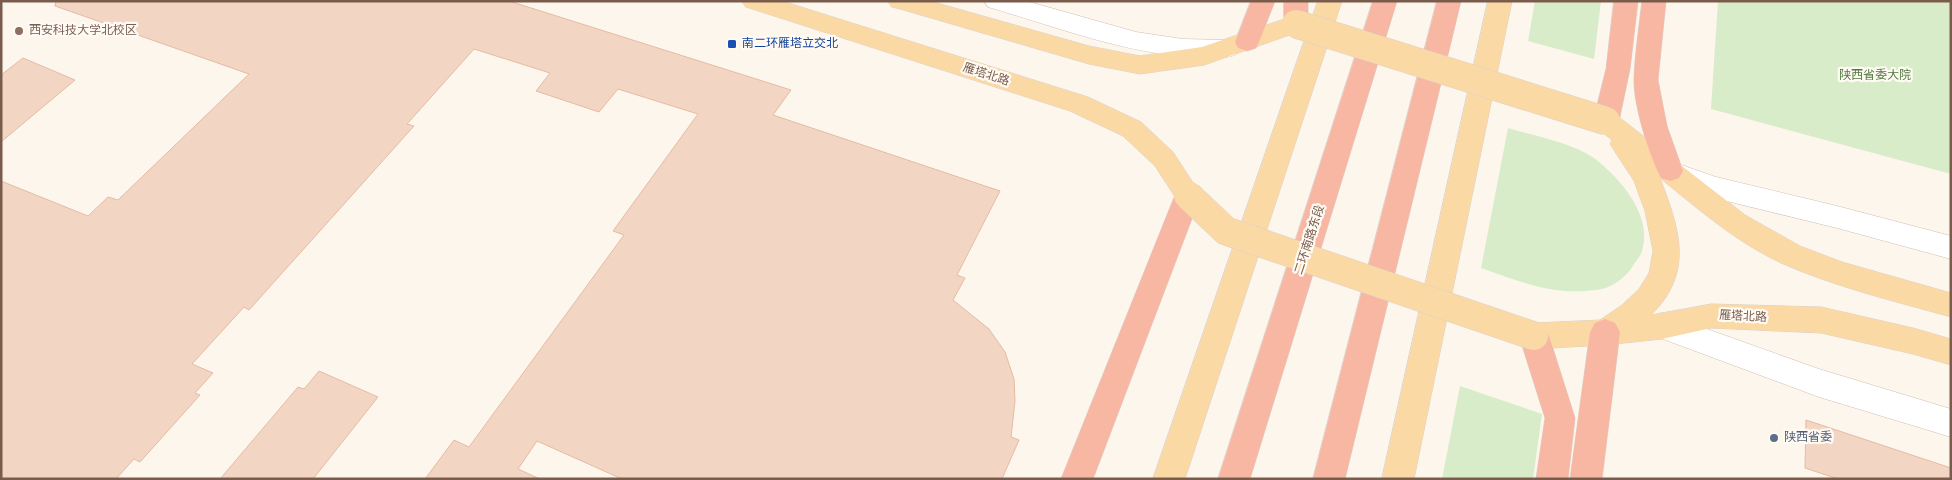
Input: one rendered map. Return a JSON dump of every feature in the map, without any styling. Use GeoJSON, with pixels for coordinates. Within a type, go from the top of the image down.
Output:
{"type":"FeatureCollection","features":[{"type":"Feature","properties":{"kind":"highway"},"geometry":{"type":"LineString","coordinates":[[1237,46],[1263,1]]}},
{"type":"Feature","properties":{"kind":"highway","name":"二环南路东段"},"geometry":{"type":"LineString","coordinates":[[1234,479],[1385,1]]}},
{"type":"Feature","properties":{"kind":"highway"},"geometry":{"type":"LineString","coordinates":[[1329,479],[1449,1]]}},
{"type":"Feature","properties":{"kind":"highway"},"geometry":{"type":"LineString","coordinates":[[1606,121],[1618,69],[1626,1]]}},
{"type":"Feature","properties":{"kind":"highway"},"geometry":{"type":"LineString","coordinates":[[1654,1],[1646,80],[1654,126],[1670,171]]}},
{"type":"Feature","properties":{"kind":"highway"},"geometry":{"type":"LineString","coordinates":[[1077,479],[1188,195]]}},
{"type":"Feature","properties":{"kind":"highway"},"geometry":{"type":"LineString","coordinates":[[1586,479],[1605,332]]}},
{"type":"Feature","properties":{"kind":"highway"},"geometry":{"type":"LineString","coordinates":[[1534,336],[1560,418],[1552,479]]}},
{"type":"Feature","properties":{"kind":"main road","name":"雁塔北路"},"geometry":{"type":"LineString","coordinates":[[754,1],[1079,104],[1132,129],[1164,158],[1188,195],[1226,231],[1534,336],[1605,332],[1662,326],[1710,316],[1821,320],[1913,341],[1951,352]]}},
{"type":"Feature","properties":{"kind":"main road"},"geometry":{"type":"LineString","coordinates":[[900,1],[1089,56],[1140,65],[1204,56],[1237,46],[1296,13],[1606,121],[1735,223],[1790,254],[1839,273],[1951,305]]}},
{"type":"Feature","properties":{"kind":"main road"},"geometry":{"type":"LineString","coordinates":[[1169,479],[1330,1]]}},
{"type":"Feature","properties":{"kind":"main road"},"geometry":{"type":"LineString","coordinates":[[1398,479],[1500,1]]}},
{"type":"Feature","properties":{"kind":"main road"},"geometry":{"type":"LineString","coordinates":[[1605,332],[1632,314],[1649,298],[1663,276],[1667,251],[1659,211],[1646,177],[1606,121]]}},
{"type":"Feature","properties":{"kind":"street"},"geometry":{"type":"LineString","coordinates":[[996,1],[1136,41],[1183,48],[1237,46]]}},
{"type":"Feature","properties":{"kind":"street"},"geometry":{"type":"LineString","coordinates":[[1670,171],[1714,186],[1951,248]]}},
{"type":"Feature","properties":{"kind":"street"},"geometry":{"type":"LineString","coordinates":[[1662,326],[1819,383],[1951,423]]}},
{"type":"Feature","properties":{"kind":"green space"},"geometry":{"type":"Polygon","coordinates":[[[1535,1],[1601,1],[1594,59],[1528,41],[1535,1]]]}},
{"type":"Feature","properties":{"kind":"green space","name":"陕西省委大院"},"geometry":{"type":"Polygon","coordinates":[[[1718,1],[1951,1],[1951,174],[1711,109],[1718,1]]]}},
{"type":"Feature","properties":{"kind":"green space"},"geometry":{"type":"Polygon","coordinates":[[[1508,128],[1585,152],[1604,166],[1632,198],[1643,224],[1642,251],[1629,272],[1617,282],[1602,289],[1585,291],[1555,290],[1526,283],[1481,268],[1508,128]]]}},
{"type":"Feature","properties":{"kind":"green space"},"geometry":{"type":"Polygon","coordinates":[[[1460,386],[1542,414],[1533,479],[1442,479],[1460,386]]]}},
{"type":"Feature","properties":{"kind":"building"},"geometry":{"type":"Polygon","coordinates":[[[56,1],[509,1],[791,90],[773,115],[1000,191],[957,275],[965,278],[953,300],[989,329],[1005,352],[1014,379],[1015,401],[1011,437],[1019,440],[1002,479],[622,479],[537,441],[518,469],[540,479],[425,479],[454,440],[469,447],[624,235],[613,231],[698,114],[618,89],[599,112],[536,91],[550,73],[474,49],[407,124],[414,126],[249,310],[244,307],[192,364],[213,373],[195,393],[200,395],[140,462],[134,459],[116,479],[1,479],[1,181],[88,216],[108,197],[118,200],[249,74],[55,6],[56,1]]]}},
{"type":"Feature","properties":{"kind":"building"},"geometry":{"type":"Polygon","coordinates":[[[23,58],[75,80],[1,142],[1,75],[23,58]]]}},
{"type":"Feature","properties":{"kind":"building"},"geometry":{"type":"Polygon","coordinates":[[[319,371],[378,397],[313,479],[220,479],[298,387],[304,389],[319,371]]]}},
{"type":"Feature","properties":{"kind":"building"},"geometry":{"type":"Polygon","coordinates":[[[1806,420],[1951,468],[1951,479],[1838,479],[1805,468],[1806,420]]]}},
{"type":"Feature","properties":{"kind":"place","name":"西安科技大学北校区"},"geometry":{"type":"Point","coordinates":[19,31]}},
{"type":"Feature","properties":{"kind":"place","name":"南二环雁塔立交北"},"geometry":{"type":"Point","coordinates":[732,44]}},
{"type":"Feature","properties":{"kind":"place","name":"陕西省委"},"geometry":{"type":"Point","coordinates":[1774,438]}}]}
